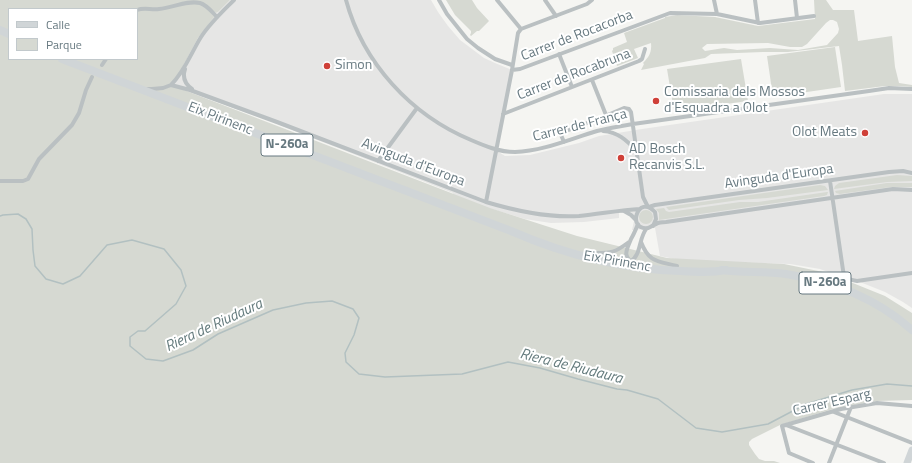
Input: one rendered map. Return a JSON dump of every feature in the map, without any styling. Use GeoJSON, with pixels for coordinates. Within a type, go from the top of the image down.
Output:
{"type":"FeatureCollection","features":[{"type":"Feature","properties":{"kind":"main road","name":"Eix Pirinenc"},"geometry":{"type":"LineString","coordinates":[[65,60],[511,231],[536,242],[570,253],[615,264],[654,270],[718,272],[726,270]]}},
{"type":"Feature","properties":{"kind":"main road","name":"Eix Pirinenc"},"geometry":{"type":"LineString","coordinates":[[511,231],[591,253],[631,262],[784,274],[821,282],[842,288],[864,298],[891,314],[912,330]]}},
{"type":"Feature","properties":{"kind":"main road"},"geometry":{"type":"LineString","coordinates":[[907,463],[912,450]]}},
{"type":"Feature","properties":{"kind":"street"},"geometry":{"type":"LineString","coordinates":[[171,85],[180,75],[200,38],[217,17],[234,0]]}},
{"type":"Feature","properties":{"kind":"street","name":"Carrer de França"},"geometry":{"type":"LineString","coordinates":[[346,0],[356,27],[373,59],[395,88],[417,108],[437,123],[460,136],[483,145],[507,151],[537,149],[598,131],[633,124],[889,88],[912,90]]}},
{"type":"Feature","properties":{"kind":"street"},"geometry":{"type":"LineString","coordinates":[[439,0],[447,14],[467,39],[495,59],[512,64]]}},
{"type":"Feature","properties":{"kind":"street"},"geometry":{"type":"LineString","coordinates":[[497,0],[521,29]]}},
{"type":"Feature","properties":{"kind":"street"},"geometry":{"type":"LineString","coordinates":[[545,0],[556,16]]}},
{"type":"Feature","properties":{"kind":"street"},"geometry":{"type":"LineString","coordinates":[[714,0],[717,14]]}},
{"type":"Feature","properties":{"kind":"street"},"geometry":{"type":"LineString","coordinates":[[755,0],[758,23]]}},
{"type":"Feature","properties":{"kind":"street"},"geometry":{"type":"LineString","coordinates":[[795,0],[797,18]]}},
{"type":"Feature","properties":{"kind":"street"},"geometry":{"type":"LineString","coordinates":[[486,202],[518,33],[521,29],[590,1]]}},
{"type":"Feature","properties":{"kind":"street"},"geometry":{"type":"LineString","coordinates":[[138,10],[143,8],[160,9],[188,3],[201,3],[217,17]]}},
{"type":"Feature","properties":{"kind":"street","name":"Carrer de Rocacorba"},"geometry":{"type":"LineString","coordinates":[[512,70],[520,69],[674,12],[717,14],[758,23],[814,16]]}},
{"type":"Feature","properties":{"kind":"street","name":"Carrer de Rocabruna"},"geometry":{"type":"LineString","coordinates":[[503,114],[639,61],[642,59],[645,49]]}},
{"type":"Feature","properties":{"kind":"street"},"geometry":{"type":"LineString","coordinates":[[559,54],[572,87]]}},
{"type":"Feature","properties":{"kind":"street"},"geometry":{"type":"LineString","coordinates":[[102,65],[105,60]]}},
{"type":"Feature","properties":{"kind":"street","name":"Avinguda d'Europa"},"geometry":{"type":"LineString","coordinates":[[187,63],[183,76],[186,83],[188,86],[202,94]]}},
{"type":"Feature","properties":{"kind":"street"},"geometry":{"type":"LineString","coordinates":[[0,181],[23,181],[28,179],[39,159],[72,125],[79,112],[86,88],[92,77]]}},
{"type":"Feature","properties":{"kind":"street"},"geometry":{"type":"LineString","coordinates":[[592,80],[606,115]]}},
{"type":"Feature","properties":{"kind":"street","name":"Avinguda d'Europa"},"geometry":{"type":"LineString","coordinates":[[134,86],[152,89],[163,88],[171,85],[182,87],[504,208],[549,216],[579,216],[641,208]]}},
{"type":"Feature","properties":{"kind":"street"},"geometry":{"type":"LineString","coordinates":[[378,161],[417,108]]}},
{"type":"Feature","properties":{"kind":"street"},"geometry":{"type":"LineString","coordinates":[[564,142],[561,135],[566,131],[624,108],[630,110],[643,197],[648,207]]}},
{"type":"Feature","properties":{"kind":"street"},"geometry":{"type":"LineString","coordinates":[[598,131],[610,132],[618,135],[636,150]]}},
{"type":"Feature","properties":{"kind":"street","name":"Avinguda d'Europa"},"geometry":{"type":"LineString","coordinates":[[648,207],[889,172],[912,172]]}},
{"type":"Feature","properties":{"kind":"street"},"geometry":{"type":"LineString","coordinates":[[830,181],[845,276],[851,280],[857,280],[912,273]]}},
{"type":"Feature","properties":{"kind":"street","name":"Avinguda d'Europa"},"geometry":{"type":"LineString","coordinates":[[652,226],[658,223],[893,189],[912,190]]}},
{"type":"Feature","properties":{"kind":"street"},"geometry":{"type":"LineString","coordinates":[[631,262],[626,254],[626,249],[631,240],[637,222],[636,214],[641,208],[643,197]]}},
{"type":"Feature","properties":{"kind":"street"},"geometry":{"type":"LineString","coordinates":[[631,262],[637,256],[644,231],[652,226],[656,219],[653,209],[648,207],[641,208]]}},
{"type":"Feature","properties":{"kind":"street"},"geometry":{"type":"LineString","coordinates":[[623,210],[631,215],[640,226],[647,228]]}},
{"type":"Feature","properties":{"kind":"street"},"geometry":{"type":"LineString","coordinates":[[591,253],[610,253],[631,240]]}},
{"type":"Feature","properties":{"kind":"street"},"geometry":{"type":"LineString","coordinates":[[641,242],[647,255],[652,259],[677,266]]}},
{"type":"Feature","properties":{"kind":"street"},"geometry":{"type":"LineString","coordinates":[[570,253],[574,252],[626,263],[631,262],[635,264],[684,269],[690,271]]}},
{"type":"Feature","properties":{"kind":"street","name":"Carrer Esparg"},"geometry":{"type":"LineString","coordinates":[[784,426],[851,407],[877,403],[912,406]]}},
{"type":"Feature","properties":{"kind":"street"},"geometry":{"type":"LineString","coordinates":[[829,463],[851,407]]}},
{"type":"Feature","properties":{"kind":"street"},"geometry":{"type":"LineString","coordinates":[[834,411],[912,443]]}},
{"type":"Feature","properties":{"kind":"street"},"geometry":{"type":"LineString","coordinates":[[784,426],[884,463]]}},
{"type":"Feature","properties":{"kind":"street"},"geometry":{"type":"LineString","coordinates":[[784,426],[790,453],[813,463]]}},
{"type":"Feature","properties":{"kind":"shaded area"},"geometry":{"type":"Polygon","coordinates":[[[230,0],[431,0],[448,26],[460,40],[484,58],[512,70],[497,151],[505,156],[530,155],[579,143],[599,136],[642,129],[884,94],[912,94],[912,308],[885,292],[860,282],[850,282],[820,269],[790,264],[703,261],[675,259],[660,256],[655,228],[632,230],[634,221],[626,213],[619,213],[619,218],[584,222],[551,223],[525,219],[452,197],[453,193],[264,119],[175,87],[173,81],[182,68],[198,38],[213,17],[230,0]]]}},
{"type":"Feature","properties":{"kind":"green space"},"geometry":{"type":"Polygon","coordinates":[[[0,0],[230,0],[218,12],[216,13],[213,11],[214,17],[198,38],[171,85],[490,208],[577,236],[667,258],[784,264],[828,273],[885,296],[912,313],[912,400],[877,401],[833,409],[780,425],[749,442],[749,445],[759,459],[780,463],[0,463],[0,0]]]}},
{"type":"Feature","properties":{"kind":"green space"},"geometry":{"type":"Polygon","coordinates":[[[446,0],[472,0],[489,21],[479,31],[471,36],[471,31],[455,15],[446,0]]]}},
{"type":"Feature","properties":{"kind":"green space"},"geometry":{"type":"Polygon","coordinates":[[[814,0],[826,0],[833,10],[854,10],[858,41],[892,36],[895,67],[899,83],[912,85],[912,87],[885,86],[845,91],[839,46],[788,52],[711,54],[705,58],[641,70],[644,64],[643,63],[650,54],[651,43],[634,49],[638,58],[617,66],[612,51],[613,48],[627,42],[624,33],[665,17],[677,15],[715,17],[758,26],[815,19],[814,0]],[[833,20],[826,23],[807,44],[802,47],[790,47],[768,43],[707,44],[702,48],[705,51],[724,48],[737,50],[770,48],[798,50],[827,45],[838,33],[839,29],[837,22],[833,20]]]}},
{"type":"Feature","properties":{"kind":"green space"},"geometry":{"type":"Polygon","coordinates":[[[835,47],[841,87],[773,97],[767,56],[835,47]]]}},
{"type":"Feature","properties":{"kind":"green space"},"geometry":{"type":"Polygon","coordinates":[[[741,59],[748,101],[674,111],[667,69],[741,59]]]}},
{"type":"Feature","properties":{"kind":"green space"},"geometry":{"type":"Polygon","coordinates":[[[897,175],[912,176],[912,181],[887,182],[834,189],[839,183],[897,175]]]}},
{"type":"Feature","properties":{"kind":"green space"},"geometry":{"type":"Polygon","coordinates":[[[887,183],[912,183],[912,187],[891,187],[840,194],[836,193],[835,191],[887,183]]]}},
{"type":"Feature","properties":{"kind":"green space"},"geometry":{"type":"Polygon","coordinates":[[[820,185],[825,186],[828,190],[669,210],[666,207],[820,185]]]}},
{"type":"Feature","properties":{"kind":"green space"},"geometry":{"type":"Polygon","coordinates":[[[828,192],[827,195],[824,196],[659,220],[659,213],[656,209],[664,208],[669,212],[828,192]]]}},
{"type":"Feature","properties":{"kind":"green space"},"geometry":{"type":"Polygon","coordinates":[[[643,210],[649,210],[653,214],[653,220],[649,224],[643,224],[639,220],[639,214],[643,210]]]}},
{"type":"Feature","properties":{"kind":"waterway","name":"Riera de Riudaura"},"geometry":{"type":"LineString","coordinates":[[0,216],[18,214],[26,219],[32,229],[35,266],[46,279],[63,284],[80,276],[107,245],[132,240],[164,249],[181,270],[186,286],[176,304],[145,331],[138,331],[130,337],[130,346],[146,359],[163,361],[193,350],[218,334],[273,310],[306,303],[332,301],[353,309],[359,318],[354,335],[345,353],[346,362],[359,374],[385,377],[462,374],[508,362],[540,368],[658,399],[696,428],[722,432],[768,424],[806,404],[852,390],[887,384],[912,386]]}},
{"type":"Feature","properties":{"kind":"place","name":"Simon"},"geometry":{"type":"Point","coordinates":[327,66]}},
{"type":"Feature","properties":{"kind":"place","name":"Comissaria dels Mossos d'Esquadra a Olot"},"geometry":{"type":"Point","coordinates":[656,101]}},
{"type":"Feature","properties":{"kind":"place","name":"Olot Meats"},"geometry":{"type":"Point","coordinates":[865,133]}},
{"type":"Feature","properties":{"kind":"place","name":"AD Bosch Recanvis S.L."},"geometry":{"type":"Point","coordinates":[621,158]}}]}
